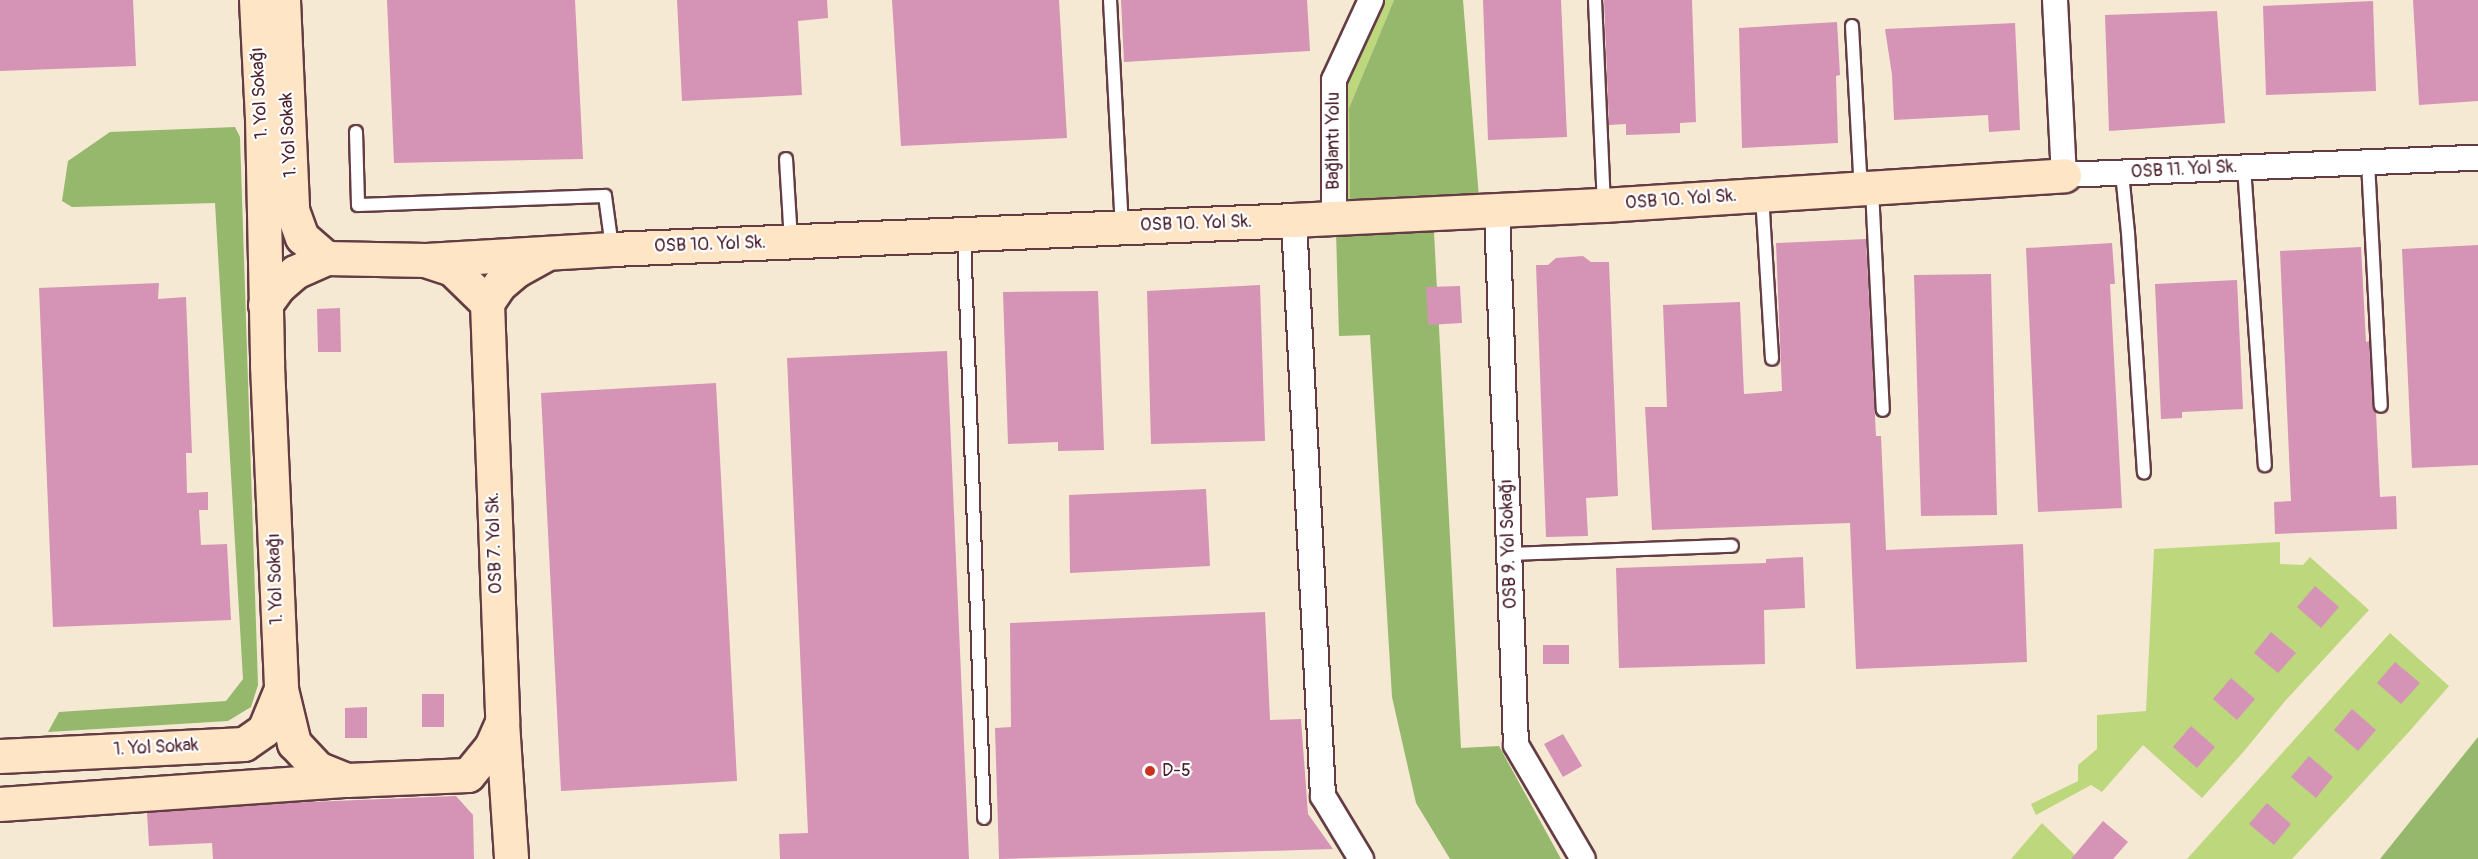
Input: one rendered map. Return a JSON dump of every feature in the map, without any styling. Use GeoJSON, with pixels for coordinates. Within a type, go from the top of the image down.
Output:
{"type":"FeatureCollection","features":[{"type":"Feature","properties":{"kind":"street","name":"1. Yol Sokağı"},"geometry":{"type":"LineString","coordinates":[[256,0],[275,117],[266,305],[280,690],[294,743],[317,768],[347,780]]}},
{"type":"Feature","properties":{"kind":"street","name":"1. Yol Sokak"},"geometry":{"type":"LineString","coordinates":[[283,0],[275,117],[292,210],[302,237],[326,258]]}},
{"type":"Feature","properties":{"kind":"street","name":"Bağlantı Yolu"},"geometry":{"type":"LineString","coordinates":[[1334,219],[1334,80],[1371,0]]}},
{"type":"Feature","properties":{"kind":"street"},"geometry":{"type":"LineString","coordinates":[[2055,0],[2064,175]]}},
{"type":"Feature","properties":{"kind":"street","name":"OSB 11. Yol Sk."},"geometry":{"type":"LineString","coordinates":[[2064,175],[2478,158]]}},
{"type":"Feature","properties":{"kind":"street","name":"OSB 10. Yol Sk."},"geometry":{"type":"LineString","coordinates":[[326,258],[426,260],[612,249],[1334,219],[1872,189],[2064,175]]}},
{"type":"Feature","properties":{"kind":"street","name":"OSB 9. Yol Sokağı"},"geometry":{"type":"LineString","coordinates":[[1497,210],[1516,745],[1583,859]]}},
{"type":"Feature","properties":{"kind":"street"},"geometry":{"type":"LineString","coordinates":[[1294,220],[1323,796],[1361,859]]}},
{"type":"Feature","properties":{"kind":"street"},"geometry":{"type":"LineString","coordinates":[[426,260],[452,269],[487,303],[500,285],[517,270],[548,253]]}},
{"type":"Feature","properties":{"kind":"street"},"geometry":{"type":"LineString","coordinates":[[266,305],[279,286],[295,272],[326,258]]}},
{"type":"Feature","properties":{"kind":"street","name":"OSB 7. Yol Sk."},"geometry":{"type":"LineString","coordinates":[[487,303],[502,722],[511,859]]}},
{"type":"Feature","properties":{"kind":"street","name":"1. Yol Sokak"},"geometry":{"type":"LineString","coordinates":[[0,756],[244,744],[264,730],[280,690]]}},
{"type":"Feature","properties":{"kind":"street"},"geometry":{"type":"LineString","coordinates":[[468,775],[491,747],[502,722]]}},
{"type":"Feature","properties":{"kind":"street"},"geometry":{"type":"LineString","coordinates":[[0,804],[347,780],[468,775],[497,795],[508,810]]}},
{"type":"Feature","properties":{"kind":"lane"},"geometry":{"type":"LineString","coordinates":[[1110,0],[1122,227]]}},
{"type":"Feature","properties":{"kind":"lane"},"geometry":{"type":"LineString","coordinates":[[1595,0],[1604,205]]}},
{"type":"Feature","properties":{"kind":"lane"},"geometry":{"type":"LineString","coordinates":[[1852,26],[1860,173],[1872,189],[1883,410]]}},
{"type":"Feature","properties":{"kind":"lane"},"geometry":{"type":"LineString","coordinates":[[356,132],[358,205],[605,196],[612,249]]}},
{"type":"Feature","properties":{"kind":"lane"},"geometry":{"type":"LineString","coordinates":[[786,159],[791,241]]}},
{"type":"Feature","properties":{"kind":"lane"},"geometry":{"type":"LineString","coordinates":[[2368,162],[2380,406]]}},
{"type":"Feature","properties":{"kind":"lane"},"geometry":{"type":"LineString","coordinates":[[2244,167],[2265,465]]}},
{"type":"Feature","properties":{"kind":"lane"},"geometry":{"type":"LineString","coordinates":[[2122,173],[2144,472]]}},
{"type":"Feature","properties":{"kind":"lane"},"geometry":{"type":"LineString","coordinates":[[1762,194],[1772,359]]}},
{"type":"Feature","properties":{"kind":"lane"},"geometry":{"type":"LineString","coordinates":[[964,234],[984,818]]}},
{"type":"Feature","properties":{"kind":"lane"},"geometry":{"type":"LineString","coordinates":[[1509,554],[1732,546]]}},
{"type":"Feature","properties":{"kind":"green space"},"geometry":{"type":"Polygon","coordinates":[[[1356,0],[1394,0],[1349,108],[1350,204],[1324,190],[1320,80],[1356,0]]]}},
{"type":"Feature","properties":{"kind":"green space"},"geometry":{"type":"Polygon","coordinates":[[[1394,0],[1463,0],[1479,198],[1350,206],[1349,108],[1394,0]]]}},
{"type":"Feature","properties":{"kind":"green space"},"geometry":{"type":"Polygon","coordinates":[[[235,127],[240,137],[258,685],[251,707],[228,721],[48,732],[59,712],[226,701],[243,679],[215,203],[72,207],[62,201],[68,161],[110,132],[235,127]]]}},
{"type":"Feature","properties":{"kind":"green space"},"geometry":{"type":"Polygon","coordinates":[[[1336,232],[1434,232],[1461,748],[1499,746],[1561,859],[1450,859],[1416,803],[1392,697],[1370,335],[1339,336],[1336,232]]]}},
{"type":"Feature","properties":{"kind":"green space"},"geometry":{"type":"Polygon","coordinates":[[[2280,542],[2280,564],[2303,565],[2310,557],[2369,610],[2285,701],[2245,750],[2202,798],[2143,745],[2102,792],[2091,785],[2036,815],[2031,804],[2078,781],[2078,765],[2097,749],[2097,715],[2146,711],[2154,549],[2280,542]]]}},
{"type":"Feature","properties":{"kind":"green space"},"geometry":{"type":"Polygon","coordinates":[[[2390,633],[2449,686],[2407,734],[2292,859],[2187,859],[2390,633]]]}},
{"type":"Feature","properties":{"kind":"green space"},"geometry":{"type":"Polygon","coordinates":[[[2478,737],[2478,859],[2380,859],[2478,737]]]}},
{"type":"Feature","properties":{"kind":"green space"},"geometry":{"type":"Polygon","coordinates":[[[2042,823],[2079,859],[2011,859],[2042,823]]]}},
{"type":"Feature","properties":{"kind":"building"},"geometry":{"type":"Polygon","coordinates":[[[0,0],[133,0],[136,66],[0,71],[0,0]]]}},
{"type":"Feature","properties":{"kind":"building"},"geometry":{"type":"Polygon","coordinates":[[[387,0],[575,0],[583,159],[394,163],[387,0]]]}},
{"type":"Feature","properties":{"kind":"building"},"geometry":{"type":"Polygon","coordinates":[[[677,0],[827,0],[828,18],[798,21],[802,95],[682,101],[677,0]]]}},
{"type":"Feature","properties":{"kind":"building"},"geometry":{"type":"Polygon","coordinates":[[[892,0],[1059,0],[1067,138],[901,146],[892,0]]]}},
{"type":"Feature","properties":{"kind":"building"},"geometry":{"type":"Polygon","coordinates":[[[1121,0],[1307,0],[1310,51],[1124,62],[1121,0]]]}},
{"type":"Feature","properties":{"kind":"building"},"geometry":{"type":"Polygon","coordinates":[[[1483,0],[1561,0],[1567,137],[1488,140],[1483,0]]]}},
{"type":"Feature","properties":{"kind":"building"},"geometry":{"type":"Polygon","coordinates":[[[1604,0],[1692,0],[1696,122],[1680,123],[1680,133],[1626,135],[1626,124],[1609,125],[1604,0]]]}},
{"type":"Feature","properties":{"kind":"building"},"geometry":{"type":"Polygon","coordinates":[[[2413,0],[2478,0],[2478,101],[2419,105],[2413,0]]]}},
{"type":"Feature","properties":{"kind":"building"},"geometry":{"type":"Polygon","coordinates":[[[2373,1],[2376,91],[2266,95],[2263,6],[2373,1]]]}},
{"type":"Feature","properties":{"kind":"building"},"geometry":{"type":"Polygon","coordinates":[[[2217,11],[2225,123],[2109,131],[2105,15],[2217,11]]]}},
{"type":"Feature","properties":{"kind":"building"},"geometry":{"type":"Polygon","coordinates":[[[1837,22],[1840,75],[1836,76],[1838,143],[1742,148],[1739,28],[1837,22]]]}},
{"type":"Feature","properties":{"kind":"building"},"geometry":{"type":"Polygon","coordinates":[[[2015,23],[2020,130],[1989,132],[1988,115],[1894,120],[1892,75],[1885,29],[2015,23]]]}},
{"type":"Feature","properties":{"kind":"building"},"geometry":{"type":"Polygon","coordinates":[[[1866,239],[1876,436],[1881,436],[1886,550],[2023,544],[2027,662],[1856,669],[1850,523],[1652,530],[1645,407],[1667,407],[1663,305],[1740,302],[1744,394],[1782,391],[1776,243],[1866,239]]]}},
{"type":"Feature","properties":{"kind":"building"},"geometry":{"type":"Polygon","coordinates":[[[2112,243],[2115,284],[2110,284],[2122,508],[2038,512],[2026,248],[2112,243]]]}},
{"type":"Feature","properties":{"kind":"building"},"geometry":{"type":"Polygon","coordinates":[[[2478,245],[2478,465],[2412,468],[2402,249],[2478,245]]]}},
{"type":"Feature","properties":{"kind":"building"},"geometry":{"type":"Polygon","coordinates":[[[2361,247],[2366,342],[2369,341],[2373,406],[2376,412],[2380,497],[2396,496],[2397,529],[2275,534],[2274,502],[2291,501],[2280,251],[2361,247]]]}},
{"type":"Feature","properties":{"kind":"building"},"geometry":{"type":"Polygon","coordinates":[[[1583,256],[1591,262],[1609,262],[1618,496],[1586,498],[1588,536],[1546,537],[1536,265],[1548,265],[1556,258],[1583,256]]]}},
{"type":"Feature","properties":{"kind":"building"},"geometry":{"type":"Polygon","coordinates":[[[1991,274],[1997,515],[1921,516],[1914,275],[1991,274]]]}},
{"type":"Feature","properties":{"kind":"building"},"geometry":{"type":"Polygon","coordinates":[[[2237,280],[2243,409],[2182,412],[2182,418],[2161,419],[2155,284],[2237,280]]]}},
{"type":"Feature","properties":{"kind":"building"},"geometry":{"type":"Polygon","coordinates":[[[159,283],[158,299],[186,297],[192,453],[186,453],[187,493],[208,492],[208,510],[199,510],[201,545],[227,544],[231,620],[53,627],[39,288],[159,283]]]}},
{"type":"Feature","properties":{"kind":"building"},"geometry":{"type":"Polygon","coordinates":[[[1260,285],[1265,441],[1151,444],[1147,291],[1260,285]]]}},
{"type":"Feature","properties":{"kind":"building"},"geometry":{"type":"Polygon","coordinates":[[[1460,286],[1462,323],[1428,325],[1426,287],[1460,286]]]}},
{"type":"Feature","properties":{"kind":"building"},"geometry":{"type":"Polygon","coordinates":[[[1098,291],[1104,450],[1058,451],[1058,442],[1008,444],[1003,292],[1098,291]]]}},
{"type":"Feature","properties":{"kind":"building"},"geometry":{"type":"Polygon","coordinates":[[[340,308],[341,352],[318,352],[317,309],[340,308]]]}},
{"type":"Feature","properties":{"kind":"building"},"geometry":{"type":"Polygon","coordinates":[[[947,351],[969,859],[780,859],[779,834],[808,833],[787,358],[947,351]]]}},
{"type":"Feature","properties":{"kind":"building"},"geometry":{"type":"Polygon","coordinates":[[[716,383],[737,781],[561,791],[541,393],[716,383]]]}},
{"type":"Feature","properties":{"kind":"building"},"geometry":{"type":"Polygon","coordinates":[[[1206,489],[1210,566],[1070,573],[1069,495],[1206,489]]]}},
{"type":"Feature","properties":{"kind":"building"},"geometry":{"type":"Polygon","coordinates":[[[1803,557],[1805,608],[1764,610],[1765,664],[1619,668],[1616,568],[1766,563],[1766,559],[1803,557]]]}},
{"type":"Feature","properties":{"kind":"building"},"geometry":{"type":"Polygon","coordinates":[[[2315,586],[2339,607],[2321,628],[2297,607],[2315,586]]]}},
{"type":"Feature","properties":{"kind":"building"},"geometry":{"type":"Polygon","coordinates":[[[1265,612],[1270,720],[1301,719],[1308,814],[1333,849],[999,859],[995,728],[1011,727],[1010,623],[1265,612]]]}},
{"type":"Feature","properties":{"kind":"building"},"geometry":{"type":"Polygon","coordinates":[[[2271,632],[2296,653],[2278,673],[2254,653],[2271,632]]]}},
{"type":"Feature","properties":{"kind":"building"},"geometry":{"type":"Polygon","coordinates":[[[1543,645],[1569,645],[1569,664],[1543,664],[1543,645]]]}},
{"type":"Feature","properties":{"kind":"building"},"geometry":{"type":"Polygon","coordinates":[[[2395,662],[2420,683],[2401,704],[2377,683],[2395,662]]]}},
{"type":"Feature","properties":{"kind":"building"},"geometry":{"type":"Polygon","coordinates":[[[2231,678],[2255,699],[2237,720],[2213,699],[2231,678]]]}},
{"type":"Feature","properties":{"kind":"building"},"geometry":{"type":"Polygon","coordinates":[[[422,694],[444,694],[444,727],[422,727],[422,694]]]}},
{"type":"Feature","properties":{"kind":"building"},"geometry":{"type":"Polygon","coordinates":[[[367,707],[367,738],[345,738],[345,708],[367,707]]]}},
{"type":"Feature","properties":{"kind":"building"},"geometry":{"type":"Polygon","coordinates":[[[2352,709],[2376,730],[2358,751],[2334,730],[2352,709]]]}},
{"type":"Feature","properties":{"kind":"building"},"geometry":{"type":"Polygon","coordinates":[[[2191,726],[2215,747],[2197,768],[2173,747],[2191,726]]]}},
{"type":"Feature","properties":{"kind":"building"},"geometry":{"type":"Polygon","coordinates":[[[1563,734],[1582,766],[1563,777],[1544,744],[1563,734]]]}},
{"type":"Feature","properties":{"kind":"building"},"geometry":{"type":"Polygon","coordinates":[[[2309,756],[2333,777],[2316,798],[2291,777],[2309,756]]]}},
{"type":"Feature","properties":{"kind":"building"},"geometry":{"type":"Polygon","coordinates":[[[456,796],[473,815],[474,859],[213,859],[212,843],[149,846],[147,813],[285,803],[456,796]]]}},
{"type":"Feature","properties":{"kind":"building"},"geometry":{"type":"Polygon","coordinates":[[[2267,803],[2291,824],[2274,845],[2249,824],[2267,803]]]}},
{"type":"Feature","properties":{"kind":"building"},"geometry":{"type":"Polygon","coordinates":[[[2103,821],[2128,842],[2113,859],[2071,859],[2103,821]]]}},
{"type":"Feature","properties":{"kind":"place","name":"D-5"},"geometry":{"type":"Point","coordinates":[1150,771]}}]}
